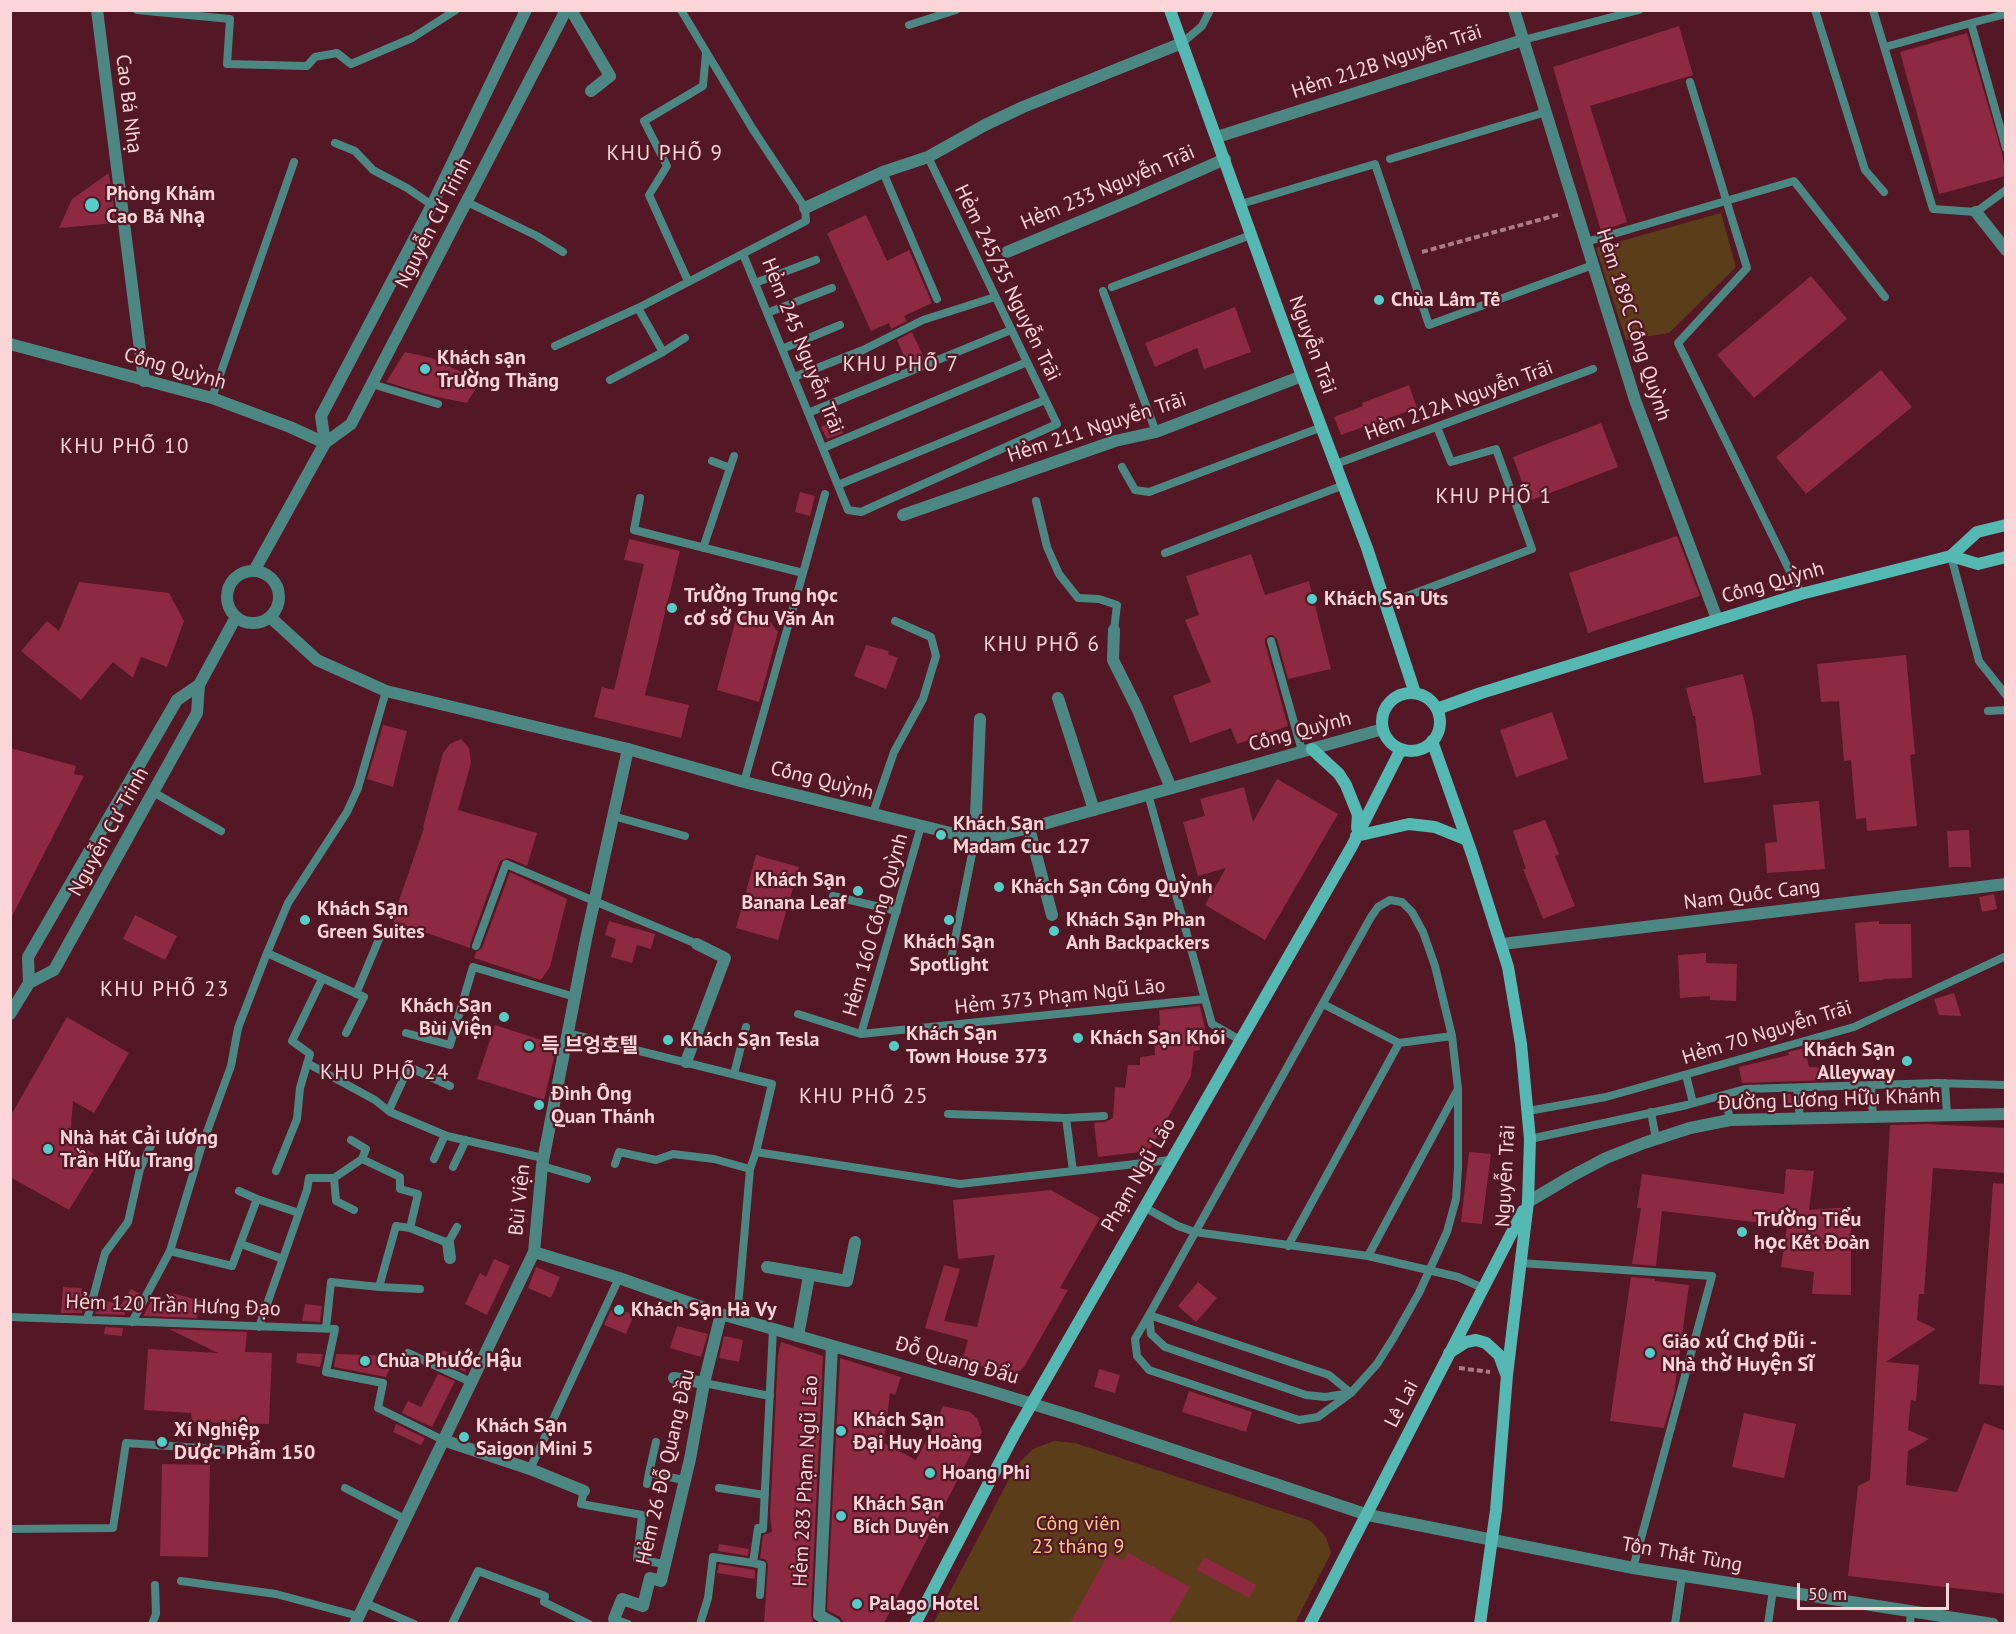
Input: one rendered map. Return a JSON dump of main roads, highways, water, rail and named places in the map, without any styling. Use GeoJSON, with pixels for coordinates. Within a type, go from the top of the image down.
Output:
{"type":"FeatureCollection","features":[{"type":"Feature","properties":{"kind":"main road","name":"Nguyễn Trãi"},"geometry":{"type":"LineString","coordinates":[[1170,10],[1302,376],[1344,485],[1415,693]]}},
{"type":"Feature","properties":{"kind":"main road","name":"Cống Quỳnh"},"geometry":{"type":"LineString","coordinates":[[1437,709],[1717,619],[1801,594],[1951,556],[1977,532],[2006,525]]}},
{"type":"Feature","properties":{"kind":"main road","name":"Cống Quỳnh"},"geometry":{"type":"LineString","coordinates":[[1951,556],[1978,564],[2006,557]]}},
{"type":"Feature","properties":{"kind":"main road"},"geometry":{"type":"LineString","coordinates":[[1415,693],[1424,696],[1437,709],[1439,726],[1432,741],[1421,749],[1401,749],[1389,740],[1383,729],[1384,711],[1397,697],[1415,693]]}},
{"type":"Feature","properties":{"kind":"main road","name":"Nguyễn Trãi"},"geometry":{"type":"LineString","coordinates":[[1432,741],[1502,944],[1516,1005],[1530,1139],[1528,1202],[1507,1375],[1492,1539],[1480,1623]]}},
{"type":"Feature","properties":{"kind":"main road","name":"Phạm Ngũ Lão"},"geometry":{"type":"LineString","coordinates":[[915,1623],[1032,1404],[1356,836],[1401,749]]}},
{"type":"Feature","properties":{"kind":"main road"},"geometry":{"type":"LineString","coordinates":[[1307,750],[1339,774],[1346,785],[1358,815],[1356,836],[1409,824],[1435,827],[1467,840]]}},
{"type":"Feature","properties":{"kind":"main road","name":"Lê Lai"},"geometry":{"type":"LineString","coordinates":[[1310,1623],[1368,1515],[1448,1354],[1528,1202]]}},
{"type":"Feature","properties":{"kind":"main road"},"geometry":{"type":"LineString","coordinates":[[1448,1354],[1466,1341],[1476,1340],[1486,1343],[1499,1355],[1507,1375]]}},
{"type":"Feature","properties":{"kind":"place","name":"Phòng Khám Cao Bá Nhạ"},"geometry":{"type":"Point","coordinates":[92,205]}},
{"type":"Feature","properties":{"kind":"place","name":"Chùa Lâm Tế"},"geometry":{"type":"Point","coordinates":[1379,300]}},
{"type":"Feature","properties":{"kind":"place","name":"Khách sạn Trường Thắng"},"geometry":{"type":"Point","coordinates":[425,369]}},
{"type":"Feature","properties":{"kind":"place","name":"Khách Sạn Uts"},"geometry":{"type":"Point","coordinates":[1312,599]}},
{"type":"Feature","properties":{"kind":"place","name":"Trường Trung học cơ sở Chu Văn An"},"geometry":{"type":"Point","coordinates":[672,608]}},
{"type":"Feature","properties":{"kind":"place","name":"Khách Sạn Madam Cuc 127"},"geometry":{"type":"Point","coordinates":[941,835]}},
{"type":"Feature","properties":{"kind":"place","name":"Khách Sạn Cống Quỳnh"},"geometry":{"type":"Point","coordinates":[999,887]}},
{"type":"Feature","properties":{"kind":"place","name":"Khách Sạn Banana Leaf"},"geometry":{"type":"Point","coordinates":[858,891]}},
{"type":"Feature","properties":{"kind":"place","name":"Khách Sạn Green Suites"},"geometry":{"type":"Point","coordinates":[305,920]}},
{"type":"Feature","properties":{"kind":"place","name":"Khách Sạn Spotlight"},"geometry":{"type":"Point","coordinates":[949,920]}},
{"type":"Feature","properties":{"kind":"place","name":"Khách Sạn Phan Anh Backpackers"},"geometry":{"type":"Point","coordinates":[1054,931]}},
{"type":"Feature","properties":{"kind":"place","name":"Khách Sạn Bùi Viện"},"geometry":{"type":"Point","coordinates":[504,1017]}},
{"type":"Feature","properties":{"kind":"place","name":"Khách Sạn Khói"},"geometry":{"type":"Point","coordinates":[1078,1038]}},
{"type":"Feature","properties":{"kind":"place","name":"Khách Sạn Tesla"},"geometry":{"type":"Point","coordinates":[668,1040]}},
{"type":"Feature","properties":{"kind":"place","name":"득 브엉호텔"},"geometry":{"type":"Point","coordinates":[529,1046]}},
{"type":"Feature","properties":{"kind":"place","name":"Khách Sạn Town House 373"},"geometry":{"type":"Point","coordinates":[894,1046]}},
{"type":"Feature","properties":{"kind":"place","name":"Khách Sạn Alleyway"},"geometry":{"type":"Point","coordinates":[1907,1061]}},
{"type":"Feature","properties":{"kind":"place","name":"Đình Ông Quan Thánh"},"geometry":{"type":"Point","coordinates":[539,1105]}},
{"type":"Feature","properties":{"kind":"place","name":"Nhà hát Cải lương Trần Hữu Trang"},"geometry":{"type":"Point","coordinates":[48,1149]}},
{"type":"Feature","properties":{"kind":"place","name":"Trường Tiểu học Kết Đoàn"},"geometry":{"type":"Point","coordinates":[1742,1232]}},
{"type":"Feature","properties":{"kind":"place","name":"Khách Sạn Hà Vy"},"geometry":{"type":"Point","coordinates":[619,1310]}},
{"type":"Feature","properties":{"kind":"place","name":"Giáo xứ Chợ Đũi - Nhà thờ Huyện Sĩ"},"geometry":{"type":"Point","coordinates":[1650,1353]}},
{"type":"Feature","properties":{"kind":"place","name":"Chùa Phước Hậu"},"geometry":{"type":"Point","coordinates":[365,1361]}},
{"type":"Feature","properties":{"kind":"place","name":"Khách Sạn Đại Huy Hoàng"},"geometry":{"type":"Point","coordinates":[841,1431]}},
{"type":"Feature","properties":{"kind":"place","name":"Khách Sạn Saigon Mini 5"},"geometry":{"type":"Point","coordinates":[464,1437]}},
{"type":"Feature","properties":{"kind":"place","name":"Xí Nghiệp Dược Phẩm 150"},"geometry":{"type":"Point","coordinates":[162,1442]}},
{"type":"Feature","properties":{"kind":"place","name":"Hoang Phi"},"geometry":{"type":"Point","coordinates":[930,1473]}},
{"type":"Feature","properties":{"kind":"place","name":"Khách Sạn Bích Duyên"},"geometry":{"type":"Point","coordinates":[841,1516]}},
{"type":"Feature","properties":{"kind":"place","name":"Palago Hotel"},"geometry":{"type":"Point","coordinates":[857,1604]}},
{"type":"Feature","properties":{"kind":"district","name":"KHU PHỐ 9"},"geometry":{"type":"Point","coordinates":[665,154]}},
{"type":"Feature","properties":{"kind":"district","name":"KHU PHỐ 7"},"geometry":{"type":"Point","coordinates":[901,365]}},
{"type":"Feature","properties":{"kind":"district","name":"KHU PHỐ 10"},"geometry":{"type":"Point","coordinates":[125,447]}},
{"type":"Feature","properties":{"kind":"district","name":"KHU PHỐ 1"},"geometry":{"type":"Point","coordinates":[1494,497]}},
{"type":"Feature","properties":{"kind":"district","name":"KHU PHỐ 6"},"geometry":{"type":"Point","coordinates":[1042,645]}},
{"type":"Feature","properties":{"kind":"district","name":"KHU PHỐ 23"},"geometry":{"type":"Point","coordinates":[165,990]}},
{"type":"Feature","properties":{"kind":"district","name":"KHU PHỐ 24"},"geometry":{"type":"Point","coordinates":[385,1073]}},
{"type":"Feature","properties":{"kind":"district","name":"KHU PHỐ 25"},"geometry":{"type":"Point","coordinates":[864,1097]}},
{"type":"Feature","properties":{"kind":"park label","name":"Công viên 23 tháng 9"},"geometry":{"type":"Point","coordinates":[1078,1536]}}]}
